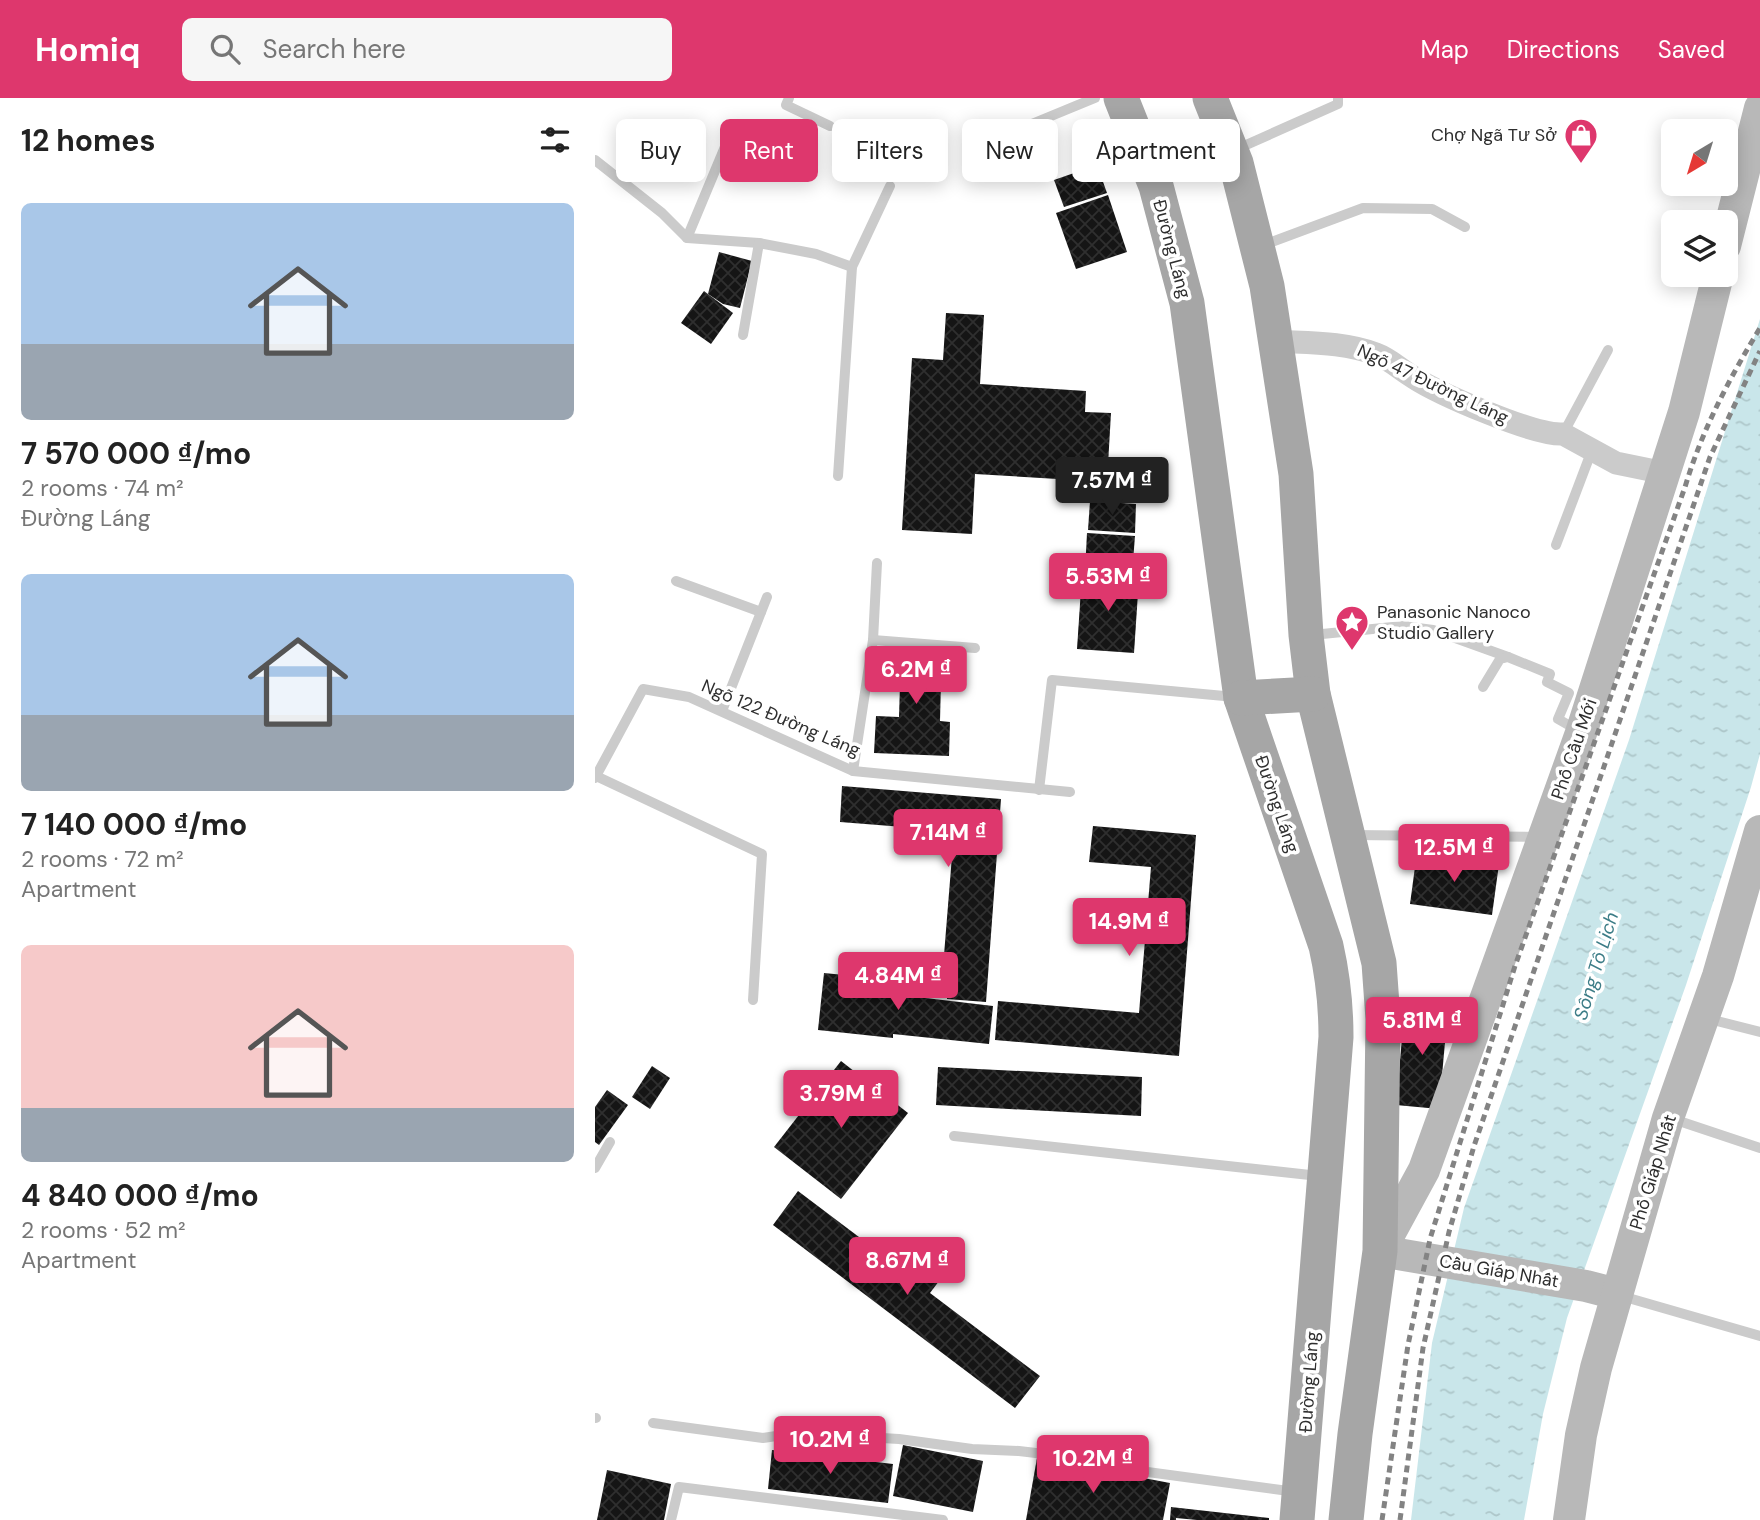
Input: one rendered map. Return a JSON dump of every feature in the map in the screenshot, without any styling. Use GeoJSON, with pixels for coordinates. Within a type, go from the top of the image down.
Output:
{"type":"FeatureCollection","features":[{"type":"Feature","properties":{"kind":"main road","name":"Đường Láng"},"geometry":{"type":"LineString","coordinates":[[1121,98],[1156,186],[1187,303],[1241,698],[1326,946],[1336,1001],[1326,1177],[1299,1506]]}},
{"type":"Feature","properties":{"kind":"main road"},"geometry":{"type":"LineString","coordinates":[[1210,98],[1218,119]]}},
{"type":"Feature","properties":{"kind":"main road"},"geometry":{"type":"LineString","coordinates":[[1734,210],[1760,108]]}},
{"type":"Feature","properties":{"kind":"main road"},"geometry":{"type":"LineString","coordinates":[[1240,182],[1258,247],[1296,474],[1306,635],[1313,694],[1379,963],[1383,1019],[1380,1251],[1346,1520]]}},
{"type":"Feature","properties":{"kind":"main road","name":"Phố Cầu Mới"},"geometry":{"type":"LineString","coordinates":[[1380,1251],[1424,1170],[1581,733],[1684,412],[1716,287]]}},
{"type":"Feature","properties":{"kind":"main road"},"geometry":{"type":"LineString","coordinates":[[1241,698],[1313,694]]}},
{"type":"Feature","properties":{"kind":"main road","name":"Phố Giáp Nhất"},"geometry":{"type":"LineString","coordinates":[[1569,1520],[1581,1435],[1617,1294],[1668,1118],[1718,976],[1760,831]]}},
{"type":"Feature","properties":{"kind":"main road","name":"Cầu Giáp Nhất"},"geometry":{"type":"LineString","coordinates":[[1380,1251],[1586,1286],[1617,1294]]}},
{"type":"Feature","properties":{"kind":"street","name":"Ngõ 47 Đường Láng"},"geometry":{"type":"LineString","coordinates":[[1275,341],[1350,345],[1380,355],[1435,389],[1530,430],[1553,435],[1563,434],[1616,463],[1665,473]]}},
{"type":"Feature","properties":{"kind":"lane"},"geometry":{"type":"LineString","coordinates":[[789,98],[786,105],[830,126]]}},
{"type":"Feature","properties":{"kind":"lane"},"geometry":{"type":"LineString","coordinates":[[1044,119],[1095,98]]}},
{"type":"Feature","properties":{"kind":"lane"},"geometry":{"type":"LineString","coordinates":[[1240,148],[1338,104],[1338,98]]}},
{"type":"Feature","properties":{"kind":"lane"},"geometry":{"type":"LineString","coordinates":[[687,238],[720,159]]}},
{"type":"Feature","properties":{"kind":"lane"},"geometry":{"type":"LineString","coordinates":[[595,160],[663,213],[687,238],[759,243],[816,254],[852,267]]}},
{"type":"Feature","properties":{"kind":"lane"},"geometry":{"type":"LineString","coordinates":[[838,476],[852,267],[890,186]]}},
{"type":"Feature","properties":{"kind":"lane"},"geometry":{"type":"LineString","coordinates":[[1258,247],[1363,208],[1432,209],[1465,227]]}},
{"type":"Feature","properties":{"kind":"lane"},"geometry":{"type":"LineString","coordinates":[[743,335],[759,243]]}},
{"type":"Feature","properties":{"kind":"lane"},"geometry":{"type":"LineString","coordinates":[[1563,434],[1608,350]]}},
{"type":"Feature","properties":{"kind":"lane"},"geometry":{"type":"LineString","coordinates":[[1556,545],[1592,450]]}},
{"type":"Feature","properties":{"kind":"lane"},"geometry":{"type":"LineString","coordinates":[[853,771],[873,640],[877,563]]}},
{"type":"Feature","properties":{"kind":"lane"},"geometry":{"type":"LineString","coordinates":[[676,581],[761,612]]}},
{"type":"Feature","properties":{"kind":"lane"},"geometry":{"type":"LineString","coordinates":[[722,711],[767,597]]}},
{"type":"Feature","properties":{"kind":"lane"},"geometry":{"type":"LineString","coordinates":[[1306,635],[1403,626],[1433,630],[1551,674],[1548,682],[1569,693],[1558,719],[1581,733]]}},
{"type":"Feature","properties":{"kind":"lane"},"geometry":{"type":"LineString","coordinates":[[873,640],[975,648]]}},
{"type":"Feature","properties":{"kind":"lane"},"geometry":{"type":"LineString","coordinates":[[1483,687],[1500,659],[1508,657]]}},
{"type":"Feature","properties":{"kind":"lane"},"geometry":{"type":"LineString","coordinates":[[1039,790],[1052,680],[1241,698]]}},
{"type":"Feature","properties":{"kind":"lane","name":"Ngõ 122 Đường Láng"},"geometry":{"type":"LineString","coordinates":[[596,777],[643,689],[689,697],[853,771],[1070,792]]}},
{"type":"Feature","properties":{"kind":"lane"},"geometry":{"type":"LineString","coordinates":[[596,777],[762,854],[753,1000]]}},
{"type":"Feature","properties":{"kind":"lane"},"geometry":{"type":"LineString","coordinates":[[1348,835],[1543,837]]}},
{"type":"Feature","properties":{"kind":"lane"},"geometry":{"type":"LineString","coordinates":[[1703,1017],[1760,1032]]}},
{"type":"Feature","properties":{"kind":"lane"},"geometry":{"type":"LineString","coordinates":[[1668,1118],[1760,1148]]}},
{"type":"Feature","properties":{"kind":"lane"},"geometry":{"type":"LineString","coordinates":[[954,1136],[1326,1177]]}},
{"type":"Feature","properties":{"kind":"lane"},"geometry":{"type":"LineString","coordinates":[[595,1168],[610,1142]]}},
{"type":"Feature","properties":{"kind":"lane"},"geometry":{"type":"LineString","coordinates":[[1617,1294],[1760,1336]]}},
{"type":"Feature","properties":{"kind":"lane"},"geometry":{"type":"LineString","coordinates":[[653,1423],[763,1438],[796,1433],[899,1439],[971,1449],[1062,1456],[1299,1506]]}},
{"type":"Feature","properties":{"kind":"lane"},"geometry":{"type":"LineString","coordinates":[[671,1520],[679,1487],[943,1520]]}},
{"type":"Feature","properties":{"kind":"water","name":"Sông Tô Lịch"},"geometry":{"type":"Polygon","coordinates":[[[1760,319],[1760,754],[1751,787],[1686,985],[1567,1318],[1543,1414],[1524,1520],[1411,1520],[1432,1343],[1464,1208],[1629,740],[1760,319]]]}},
{"type":"Feature","properties":{"kind":"building"},"geometry":{"type":"Polygon","coordinates":[[[1072,174],[1072,182],[1103,182],[1107,193],[1064,207],[1055,182],[1058,182],[1058,179],[1072,174]]]}},
{"type":"Feature","properties":{"kind":"building"},"geometry":{"type":"Polygon","coordinates":[[[1108,195],[1127,252],[1076,269],[1056,213],[1108,195]]]}},
{"type":"Feature","properties":{"kind":"building"},"geometry":{"type":"Polygon","coordinates":[[[719,252],[752,261],[740,308],[723,304],[708,294],[719,252]]]}},
{"type":"Feature","properties":{"kind":"building"},"geometry":{"type":"Polygon","coordinates":[[[704,291],[733,313],[711,344],[681,323],[704,291]]]}},
{"type":"Feature","properties":{"kind":"building"},"geometry":{"type":"Polygon","coordinates":[[[946,313],[984,315],[980,384],[1086,391],[1085,412],[1111,413],[1107,482],[975,474],[972,534],[902,530],[912,358],[943,360],[946,313]]]}},
{"type":"Feature","properties":{"kind":"building"},"geometry":{"type":"Polygon","coordinates":[[[1090,501],[1136,504],[1135,533],[1088,530],[1090,501]]]}},
{"type":"Feature","properties":{"kind":"building"},"geometry":{"type":"Polygon","coordinates":[[[1087,533],[1135,536],[1132,574],[1085,571],[1087,533]]]}},
{"type":"Feature","properties":{"kind":"building"},"geometry":{"type":"Polygon","coordinates":[[[1082,574],[1139,578],[1134,653],[1077,649],[1082,574]]]}},
{"type":"Feature","properties":{"kind":"building"},"geometry":{"type":"Polygon","coordinates":[[[883,653],[956,656],[955,682],[941,681],[940,721],[950,722],[949,756],[874,753],[876,716],[899,717],[900,684],[882,684],[883,653]]]}},
{"type":"Feature","properties":{"kind":"building"},"geometry":{"type":"Polygon","coordinates":[[[842,786],[1001,799],[986,1002],[947,999],[950,956],[944,955],[954,831],[840,822],[842,786]]]}},
{"type":"Feature","properties":{"kind":"building"},"geometry":{"type":"Polygon","coordinates":[[[1093,826],[1196,835],[1179,1056],[995,1040],[998,1001],[1139,1013],[1151,867],[1089,862],[1093,826]]]}},
{"type":"Feature","properties":{"kind":"building"},"geometry":{"type":"Polygon","coordinates":[[[1417,852],[1499,864],[1492,915],[1410,904],[1417,852]]]}},
{"type":"Feature","properties":{"kind":"building"},"geometry":{"type":"Polygon","coordinates":[[[824,973],[894,980],[892,994],[993,1006],[989,1044],[893,1034],[893,1038],[818,1030],[824,973]]]}},
{"type":"Feature","properties":{"kind":"building"},"geometry":{"type":"Polygon","coordinates":[[[1405,1005],[1448,1009],[1439,1109],[1396,1105],[1405,1005]]]}},
{"type":"Feature","properties":{"kind":"building"},"geometry":{"type":"Polygon","coordinates":[[[841,1061],[908,1113],[841,1199],[774,1147],[841,1061]]]}},
{"type":"Feature","properties":{"kind":"building"},"geometry":{"type":"Polygon","coordinates":[[[652,1066],[670,1078],[650,1109],[632,1097],[652,1066]]]}},
{"type":"Feature","properties":{"kind":"building"},"geometry":{"type":"Polygon","coordinates":[[[938,1067],[1142,1077],[1141,1116],[936,1105],[938,1067]]]}},
{"type":"Feature","properties":{"kind":"building"},"geometry":{"type":"Polygon","coordinates":[[[607,1090],[628,1105],[599,1145],[595,1142],[595,1107],[607,1090]]]}},
{"type":"Feature","properties":{"kind":"building"},"geometry":{"type":"Polygon","coordinates":[[[798,1191],[908,1274],[925,1251],[948,1269],[930,1293],[1040,1376],[1015,1408],[773,1225],[798,1191]]]}},
{"type":"Feature","properties":{"kind":"building"},"geometry":{"type":"Polygon","coordinates":[[[903,1445],[983,1461],[973,1512],[893,1496],[903,1445]]]}},
{"type":"Feature","properties":{"kind":"building"},"geometry":{"type":"Polygon","coordinates":[[[772,1450],[893,1464],[888,1503],[768,1489],[772,1450]]]}},
{"type":"Feature","properties":{"kind":"building"},"geometry":{"type":"Polygon","coordinates":[[[1037,1458],[1170,1483],[1163,1520],[1026,1520],[1037,1458]]]}},
{"type":"Feature","properties":{"kind":"building"},"geometry":{"type":"Polygon","coordinates":[[[607,1470],[671,1484],[664,1520],[597,1520],[607,1470]]]}},
{"type":"Feature","properties":{"kind":"building"},"geometry":{"type":"Polygon","coordinates":[[[1171,1507],[1269,1518],[1269,1520],[1170,1520],[1171,1507]]]}},
{"type":"Feature","properties":{"kind":"railway"},"geometry":{"type":"LineString","coordinates":[[1382,1520],[1408,1345],[1430,1239],[1515,966],[1700,445],[1727,386],[1760,328]]}},
{"type":"Feature","properties":{"kind":"railway"},"geometry":{"type":"LineString","coordinates":[[1400,1520],[1423,1348],[1449,1232],[1474,1146],[1710,457],[1760,351]]}},
{"type":"Feature","properties":{"kind":"place","name":"Chợ Ngã Tư Sở"},"geometry":{"type":"Point","coordinates":[1581,165]}},
{"type":"Feature","properties":{"kind":"place","name":"Panasonic Nanoco Studio Gallery"},"geometry":{"type":"Point","coordinates":[1352,652]}}]}
